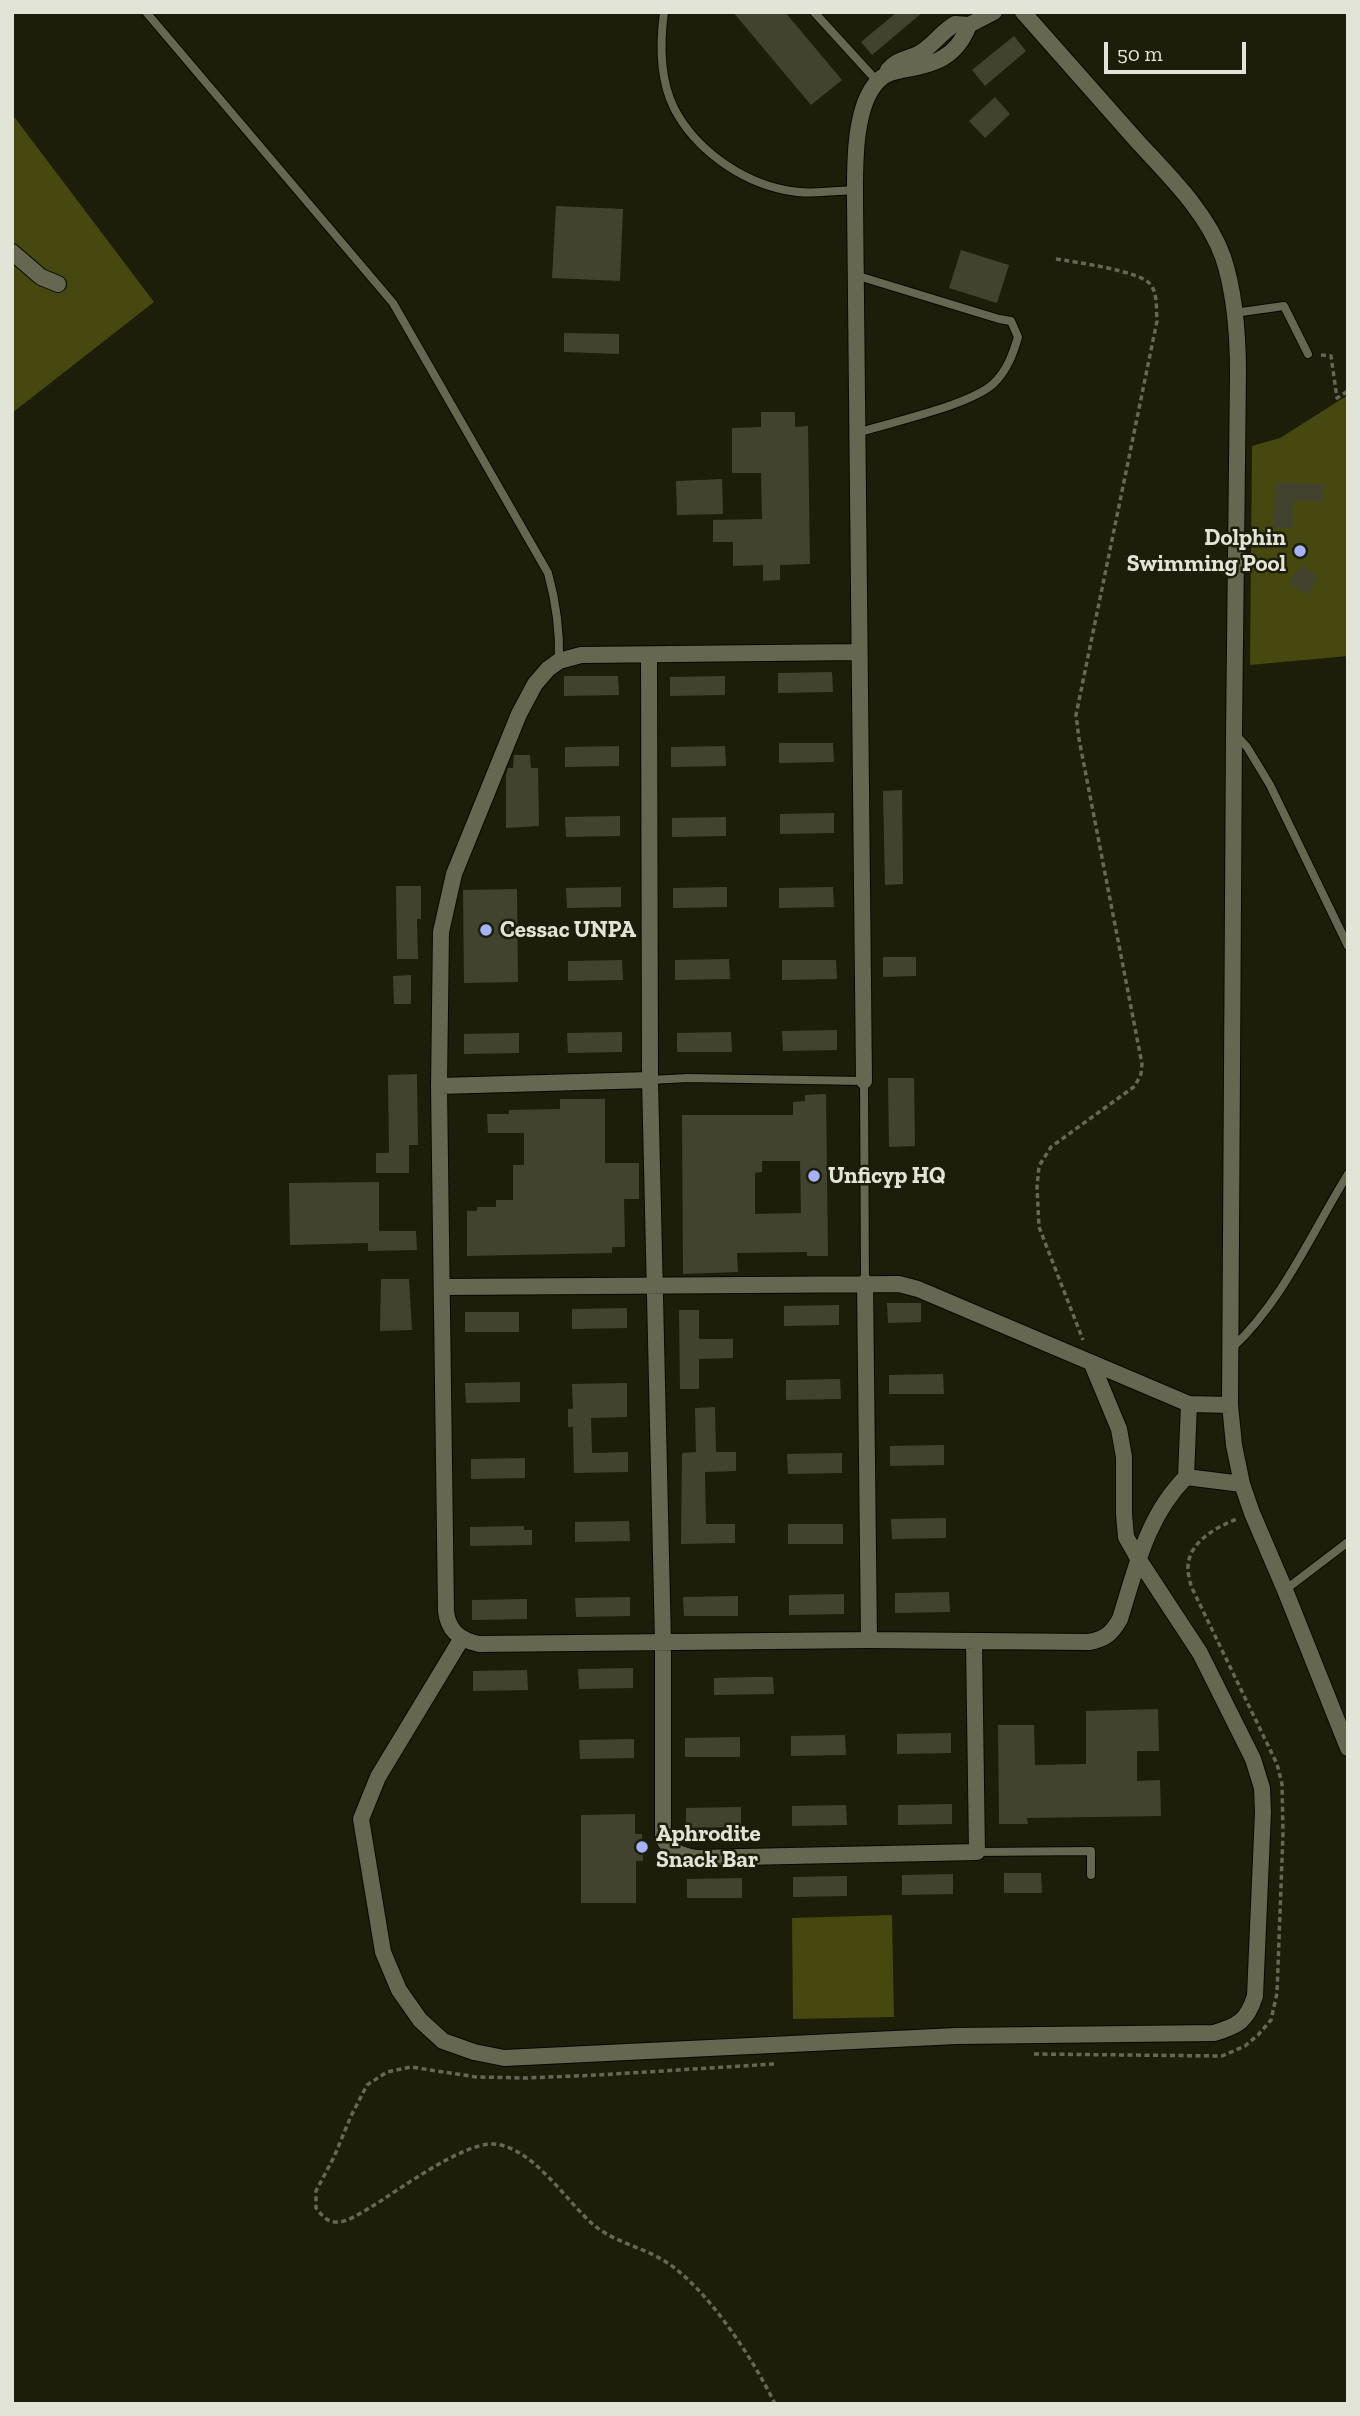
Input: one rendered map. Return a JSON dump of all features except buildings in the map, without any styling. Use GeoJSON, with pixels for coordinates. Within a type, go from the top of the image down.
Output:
{"type":"FeatureCollection","features":[{"type":"Feature","properties":{"kind":"street"},"geometry":{"type":"LineString","coordinates":[[864,1081],[855,275],[855,190],[859,131],[863,107],[881,78],[894,71],[940,61],[964,38],[969,25],[994,12]]}},
{"type":"Feature","properties":{"kind":"street"},"geometry":{"type":"LineString","coordinates":[[1023,12],[1184,194],[1214,236],[1223,256],[1230,284],[1238,342],[1230,1405],[1242,1484],[1348,1748]]}},
{"type":"Feature","properties":{"kind":"street"},"geometry":{"type":"LineString","coordinates":[[12,252],[41,277],[58,284]]}},
{"type":"Feature","properties":{"kind":"street"},"geometry":{"type":"LineString","coordinates":[[858,652],[581,655],[559,661],[535,684],[519,714],[454,874],[441,932],[439,1086],[446,1611],[450,1628],[462,1638],[480,1644],[869,1640],[974,1643],[1089,1642],[1104,1639],[1120,1619],[1153,1523],[1163,1504],[1182,1482],[1189,1404]]}},
{"type":"Feature","properties":{"kind":"street"},"geometry":{"type":"LineString","coordinates":[[649,656],[650,1080],[663,1642],[663,1837],[671,1849],[696,1858],[977,1852],[974,1643]]}},
{"type":"Feature","properties":{"kind":"street"},"geometry":{"type":"LineString","coordinates":[[439,1086],[650,1080]]}},
{"type":"Feature","properties":{"kind":"street"},"geometry":{"type":"LineString","coordinates":[[865,1282],[869,1640]]}},
{"type":"Feature","properties":{"kind":"street"},"geometry":{"type":"LineString","coordinates":[[442,1287],[865,1282],[899,1284],[918,1289],[1189,1404],[1230,1405]]}},
{"type":"Feature","properties":{"kind":"street"},"geometry":{"type":"LineString","coordinates":[[462,1638],[378,1777],[361,1819],[383,1952],[399,1990],[420,2020],[443,2041],[474,2052],[504,2058],[956,2036],[1214,2033],[1237,2026],[1250,2012],[1255,1996],[1262,1788],[1253,1759],[1200,1653],[1126,1537],[1124,1457],[1119,1429],[1092,1364]]}},
{"type":"Feature","properties":{"kind":"street"},"geometry":{"type":"LineString","coordinates":[[1182,1482],[1242,1484]]}},
{"type":"Feature","properties":{"kind":"lane"},"geometry":{"type":"LineString","coordinates":[[146,12],[399,312],[548,573],[556,600],[560,636],[559,661]]}},
{"type":"Feature","properties":{"kind":"lane"},"geometry":{"type":"LineString","coordinates":[[664,12],[663,59],[670,96],[679,117],[706,148],[738,172],[760,183],[784,190],[855,190]]}},
{"type":"Feature","properties":{"kind":"lane"},"geometry":{"type":"LineString","coordinates":[[814,12],[881,78]]}},
{"type":"Feature","properties":{"kind":"lane"},"geometry":{"type":"LineString","coordinates":[[855,275],[1011,321],[1018,337],[1004,370],[994,383],[980,393],[857,433]]}},
{"type":"Feature","properties":{"kind":"lane"},"geometry":{"type":"LineString","coordinates":[[1234,313],[1284,306],[1308,354]]}},
{"type":"Feature","properties":{"kind":"lane"},"geometry":{"type":"LineString","coordinates":[[1234,733],[1247,747],[1270,785],[1348,946]]}},
{"type":"Feature","properties":{"kind":"lane"},"geometry":{"type":"LineString","coordinates":[[650,1080],[688,1078],[864,1081],[865,1282]]}},
{"type":"Feature","properties":{"kind":"lane"},"geometry":{"type":"LineString","coordinates":[[1232,1348],[1270,1305],[1348,1174]]}},
{"type":"Feature","properties":{"kind":"lane"},"geometry":{"type":"LineString","coordinates":[[1285,1590],[1348,1542]]}},
{"type":"Feature","properties":{"kind":"lane"},"geometry":{"type":"LineString","coordinates":[[977,1852],[1091,1852],[1091,1875]]}},
{"type":"Feature","properties":{"kind":"path"},"geometry":{"type":"LineString","coordinates":[[1056,258],[1139,275],[1150,284],[1155,295],[1157,321],[1076,715],[1142,1064],[1141,1074],[1135,1086],[1051,1147],[1039,1166],[1037,1188],[1040,1227],[1092,1364]]}},
{"type":"Feature","properties":{"kind":"path"},"geometry":{"type":"LineString","coordinates":[[1308,354],[1331,356],[1337,398],[1348,391]]}},
{"type":"Feature","properties":{"kind":"shaded area"},"geometry":{"type":"Polygon","coordinates":[[[12,114],[154,302],[12,413],[12,114]]]}},
{"type":"Feature","properties":{"kind":"shaded area","name":"Dolphin Swimming Pool"},"geometry":{"type":"Polygon","coordinates":[[[1348,395],[1348,656],[1250,665],[1252,446],[1280,438],[1348,395]]]}},
{"type":"Feature","properties":{"kind":"shaded area"},"geometry":{"type":"Polygon","coordinates":[[[892,1915],[894,2017],[793,2019],[792,1918],[892,1915]]]}},
{"type":"Feature","properties":{"kind":"place","name":"Dolphin Swimming Pool"},"geometry":{"type":"Point","coordinates":[1300,551]}},
{"type":"Feature","properties":{"kind":"place","name":"Cessac UNPA"},"geometry":{"type":"Point","coordinates":[486,930]}},
{"type":"Feature","properties":{"kind":"place","name":"Unficyp HQ"},"geometry":{"type":"Point","coordinates":[814,1176]}},
{"type":"Feature","properties":{"kind":"place","name":"Aphrodite Snack Bar"},"geometry":{"type":"Point","coordinates":[642,1847]}}]}
